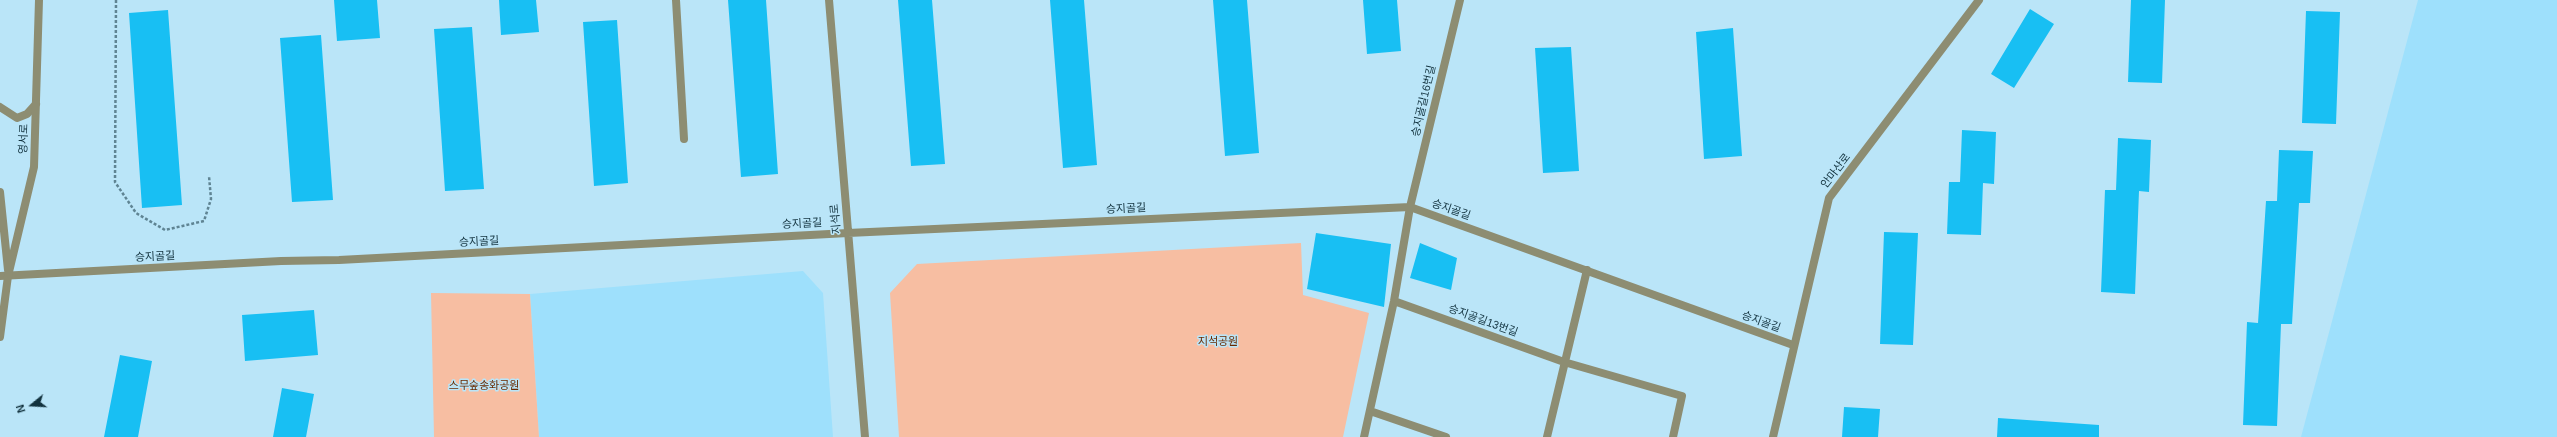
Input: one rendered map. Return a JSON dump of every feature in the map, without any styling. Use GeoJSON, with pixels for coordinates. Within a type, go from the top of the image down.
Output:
{"type":"FeatureCollection","features":[{"type":"Feature","properties":{"kind":"street","name":"영서로"},"geometry":{"type":"LineString","coordinates":[[4,276],[34,167],[39,0]]}},
{"type":"Feature","properties":{"kind":"street"},"geometry":{"type":"LineString","coordinates":[[676,0],[684,139]]}},
{"type":"Feature","properties":{"kind":"street","name":"지석로"},"geometry":{"type":"LineString","coordinates":[[829,0],[865,437]]}},
{"type":"Feature","properties":{"kind":"street","name":"승지골길16번길"},"geometry":{"type":"LineString","coordinates":[[1410,207],[1460,0]]}},
{"type":"Feature","properties":{"kind":"street","name":"안마산로"},"geometry":{"type":"LineString","coordinates":[[1773,437],[1793,345],[1829,198],[1979,0]]}},
{"type":"Feature","properties":{"kind":"street"},"geometry":{"type":"LineString","coordinates":[[0,107],[17,118],[27,114],[36,104]]}},
{"type":"Feature","properties":{"kind":"street","name":"영서로"},"geometry":{"type":"LineString","coordinates":[[0,192],[4,276],[0,337]]}},
{"type":"Feature","properties":{"kind":"street"},"geometry":{"type":"LineString","coordinates":[[1364,437],[1394,302],[1410,207]]}},
{"type":"Feature","properties":{"kind":"street","name":"승지골길"},"geometry":{"type":"LineString","coordinates":[[4,276],[848,233],[1410,207],[1793,345]]}},
{"type":"Feature","properties":{"kind":"street"},"geometry":{"type":"LineString","coordinates":[[1547,437],[1587,270]]}},
{"type":"Feature","properties":{"kind":"street","name":"승지골길13번길"},"geometry":{"type":"LineString","coordinates":[[1394,302],[1564,362],[1682,396],[1673,437]]}},
{"type":"Feature","properties":{"kind":"street"},"geometry":{"type":"LineString","coordinates":[[1370,411],[1446,437]]}},
{"type":"Feature","properties":{"kind":"path"},"geometry":{"type":"LineString","coordinates":[[116,0],[116,182],[136,213],[165,230],[204,221],[211,199],[209,176]]}},
{"type":"Feature","properties":{"kind":"shaded area"},"geometry":{"type":"Polygon","coordinates":[[[2418,0],[2557,0],[2557,437],[2301,437],[2418,0]]]}},
{"type":"Feature","properties":{"kind":"shaded area"},"geometry":{"type":"Polygon","coordinates":[[[803,271],[823,293],[833,437],[539,437],[530,294],[803,271]]]}},
{"type":"Feature","properties":{"kind":"green space","name":"지석공원"},"geometry":{"type":"Polygon","coordinates":[[[1301,243],[1303,295],[1369,313],[1343,437],[899,437],[890,293],[917,264],[1301,243]]]}},
{"type":"Feature","properties":{"kind":"green space","name":"스무숲송화공원"},"geometry":{"type":"Polygon","coordinates":[[[431,293],[530,294],[539,437],[434,437],[431,293]]]}},
{"type":"Feature","properties":{"kind":"building"},"geometry":{"type":"Polygon","coordinates":[[[334,0],[377,0],[380,38],[337,41],[334,0]]]}},
{"type":"Feature","properties":{"kind":"building"},"geometry":{"type":"Polygon","coordinates":[[[499,0],[536,0],[539,32],[501,35],[499,0]]]}},
{"type":"Feature","properties":{"kind":"building"},"geometry":{"type":"Polygon","coordinates":[[[728,0],[766,0],[778,174],[741,177],[728,0]]]}},
{"type":"Feature","properties":{"kind":"building"},"geometry":{"type":"Polygon","coordinates":[[[898,0],[932,0],[945,164],[911,166],[898,0]]]}},
{"type":"Feature","properties":{"kind":"building"},"geometry":{"type":"Polygon","coordinates":[[[1050,0],[1084,0],[1097,165],[1063,168],[1050,0]]]}},
{"type":"Feature","properties":{"kind":"building"},"geometry":{"type":"Polygon","coordinates":[[[1213,0],[1247,0],[1259,153],[1225,156],[1213,0]]]}},
{"type":"Feature","properties":{"kind":"building"},"geometry":{"type":"Polygon","coordinates":[[[1363,0],[1397,0],[1401,51],[1367,54],[1363,0]]]}},
{"type":"Feature","properties":{"kind":"building"},"geometry":{"type":"Polygon","coordinates":[[[2131,0],[2165,0],[2162,83],[2128,82],[2131,0]]]}},
{"type":"Feature","properties":{"kind":"building"},"geometry":{"type":"Polygon","coordinates":[[[2030,9],[2054,24],[2014,88],[1991,74],[2030,9]]]}},
{"type":"Feature","properties":{"kind":"building"},"geometry":{"type":"Polygon","coordinates":[[[168,10],[182,205],[142,208],[129,13],[168,10]]]}},
{"type":"Feature","properties":{"kind":"building"},"geometry":{"type":"Polygon","coordinates":[[[2306,11],[2340,12],[2336,124],[2302,123],[2306,11]]]}},
{"type":"Feature","properties":{"kind":"building"},"geometry":{"type":"Polygon","coordinates":[[[617,20],[628,183],[594,186],[583,22],[617,20]]]}},
{"type":"Feature","properties":{"kind":"building"},"geometry":{"type":"Polygon","coordinates":[[[472,27],[484,189],[445,191],[434,29],[472,27]]]}},
{"type":"Feature","properties":{"kind":"building"},"geometry":{"type":"Polygon","coordinates":[[[1733,28],[1742,156],[1704,159],[1696,32],[1733,28]]]}},
{"type":"Feature","properties":{"kind":"building"},"geometry":{"type":"Polygon","coordinates":[[[321,35],[333,200],[292,202],[280,38],[321,35]]]}},
{"type":"Feature","properties":{"kind":"building"},"geometry":{"type":"Polygon","coordinates":[[[1571,47],[1579,171],[1543,173],[1535,48],[1571,47]]]}},
{"type":"Feature","properties":{"kind":"building"},"geometry":{"type":"Polygon","coordinates":[[[1962,130],[1996,132],[1994,184],[1983,183],[1981,235],[1947,234],[1949,182],[1960,182],[1962,130]]]}},
{"type":"Feature","properties":{"kind":"building"},"geometry":{"type":"Polygon","coordinates":[[[2118,138],[2151,140],[2149,192],[2139,191],[2135,294],[2101,292],[2105,190],[2116,190],[2118,138]]]}},
{"type":"Feature","properties":{"kind":"building"},"geometry":{"type":"Polygon","coordinates":[[[2279,150],[2313,151],[2310,203],[2299,203],[2292,324],[2281,324],[2277,426],[2243,425],[2247,322],[2258,323],[2266,201],[2277,201],[2279,150]]]}},
{"type":"Feature","properties":{"kind":"building"},"geometry":{"type":"Polygon","coordinates":[[[1884,232],[1918,233],[1913,345],[1880,344],[1884,232]]]}},
{"type":"Feature","properties":{"kind":"building"},"geometry":{"type":"Polygon","coordinates":[[[1316,233],[1391,244],[1384,307],[1307,289],[1316,233]]]}},
{"type":"Feature","properties":{"kind":"building"},"geometry":{"type":"Polygon","coordinates":[[[1420,243],[1457,258],[1451,290],[1410,278],[1420,243]]]}},
{"type":"Feature","properties":{"kind":"building"},"geometry":{"type":"Polygon","coordinates":[[[314,310],[318,355],[245,361],[242,315],[314,310]]]}},
{"type":"Feature","properties":{"kind":"building"},"geometry":{"type":"Polygon","coordinates":[[[120,355],[152,361],[138,437],[104,437],[120,355]]]}},
{"type":"Feature","properties":{"kind":"building"},"geometry":{"type":"Polygon","coordinates":[[[282,388],[314,394],[306,437],[273,437],[282,388]]]}},
{"type":"Feature","properties":{"kind":"building"},"geometry":{"type":"Polygon","coordinates":[[[1844,407],[1880,409],[1878,437],[1842,437],[1844,407]]]}},
{"type":"Feature","properties":{"kind":"building"},"geometry":{"type":"Polygon","coordinates":[[[1998,418],[2099,425],[2099,437],[1997,437],[1998,418]]]}}]}
